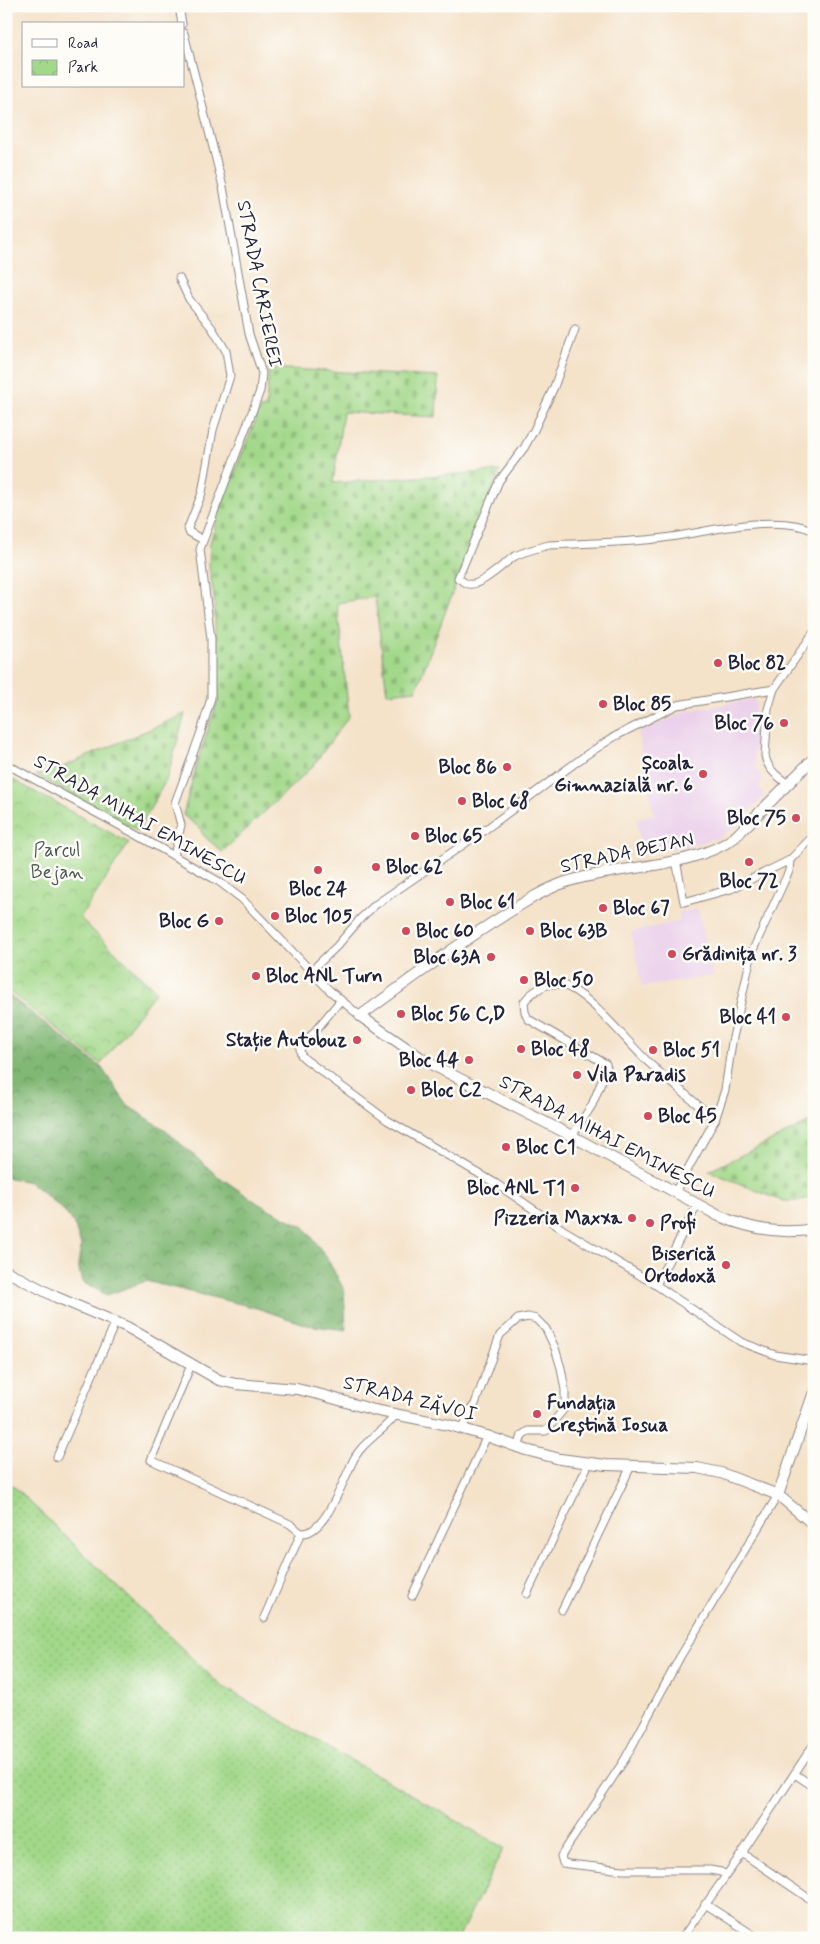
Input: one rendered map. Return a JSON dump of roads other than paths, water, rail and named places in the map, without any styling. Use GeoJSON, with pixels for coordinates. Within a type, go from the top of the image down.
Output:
{"type":"FeatureCollection","features":[{"type":"Feature","properties":{"kind":"street"},"geometry":{"type":"LineString","coordinates":[[180,6],[182,22]]}},
{"type":"Feature","properties":{"kind":"street","name":"STRADA CARIEREI"},"geometry":{"type":"LineString","coordinates":[[174,856],[181,825],[175,803],[201,732],[211,698],[211,639],[204,580],[200,564],[200,549],[260,391],[262,372],[249,334],[223,187],[185,37]]}},
{"type":"Feature","properties":{"kind":"street"},"geometry":{"type":"LineString","coordinates":[[179,278],[189,299],[212,328],[226,351],[230,376],[213,430],[202,493],[188,528],[189,532],[203,540]]}},
{"type":"Feature","properties":{"kind":"street"},"geometry":{"type":"LineString","coordinates":[[575,329],[554,387],[534,430],[524,448],[499,481],[458,578],[469,584],[474,584],[489,576],[514,557],[532,549],[549,545],[655,539],[748,524],[786,524],[814,531]]}},
{"type":"Feature","properties":{"kind":"street"},"geometry":{"type":"LineString","coordinates":[[788,784],[771,770],[766,763],[768,709],[774,688],[814,632]]}},
{"type":"Feature","properties":{"kind":"street"},"geometry":{"type":"LineString","coordinates":[[311,971],[375,905],[515,809],[586,755],[614,737],[677,705],[774,688]]}},
{"type":"Feature","properties":{"kind":"street","name":"STRADA BEJAN"},"geometry":{"type":"LineString","coordinates":[[360,1016],[486,926],[551,888],[584,877],[676,860],[710,852],[722,847],[734,838],[814,758]]}},
{"type":"Feature","properties":{"kind":"street","name":"STRADA MIHAI EMINESCU"},"geometry":{"type":"LineString","coordinates":[[6,764],[218,881],[242,899],[340,1001],[388,1037],[427,1062],[572,1136],[697,1205],[732,1221],[770,1231],[787,1233],[814,1229]]}},
{"type":"Feature","properties":{"kind":"street"},"geometry":{"type":"LineString","coordinates":[[676,860],[684,902],[731,889],[790,860],[814,835]]}},
{"type":"Feature","properties":{"kind":"street"},"geometry":{"type":"LineString","coordinates":[[675,1192],[715,1120],[724,1090],[732,1042],[752,952],[789,871],[790,860]]}},
{"type":"Feature","properties":{"kind":"street"},"geometry":{"type":"LineString","coordinates":[[572,1136],[592,1105],[607,1068],[606,1064],[528,1019],[524,1002],[528,996],[553,984],[568,987],[587,1000],[648,1061],[715,1120]]}},
{"type":"Feature","properties":{"kind":"street"},"geometry":{"type":"LineString","coordinates":[[340,1001],[300,1049],[301,1055],[306,1059],[387,1120],[495,1183],[562,1229],[656,1285],[741,1342],[775,1355],[814,1361]]}},
{"type":"Feature","properties":{"kind":"street"},"geometry":{"type":"LineString","coordinates":[[656,1285],[697,1205]]}},
{"type":"Feature","properties":{"kind":"street","name":"STRADA ZĂVOI"},"geometry":{"type":"LineString","coordinates":[[6,1271],[56,1297],[146,1337],[219,1380],[236,1384],[297,1389],[462,1429],[488,1436],[518,1448],[560,1459],[630,1466],[697,1468],[721,1473],[751,1483],[778,1496],[814,1524]]}},
{"type":"Feature","properties":{"kind":"street"},"geometry":{"type":"LineString","coordinates":[[462,1429],[475,1404],[500,1335],[518,1319],[532,1318],[543,1325],[555,1348],[563,1379],[565,1404],[562,1412],[546,1431],[528,1431],[522,1434],[518,1448]]}},
{"type":"Feature","properties":{"kind":"street"},"geometry":{"type":"LineString","coordinates":[[57,1456],[115,1323]]}},
{"type":"Feature","properties":{"kind":"street"},"geometry":{"type":"LineString","coordinates":[[191,1365],[151,1460],[290,1524],[301,1533],[309,1532],[328,1514],[356,1456],[366,1442],[392,1421],[396,1414]]}},
{"type":"Feature","properties":{"kind":"street"},"geometry":{"type":"LineString","coordinates":[[726,1876],[721,1872],[710,1870],[623,1870],[569,1864],[563,1863],[561,1856],[625,1759],[680,1657],[778,1496],[814,1392]]}},
{"type":"Feature","properties":{"kind":"street"},"geometry":{"type":"LineString","coordinates":[[412,1596],[488,1436]]}},
{"type":"Feature","properties":{"kind":"street"},"geometry":{"type":"LineString","coordinates":[[527,1594],[589,1463]]}},
{"type":"Feature","properties":{"kind":"street"},"geometry":{"type":"LineString","coordinates":[[562,1610],[630,1466]]}},
{"type":"Feature","properties":{"kind":"street"},"geometry":{"type":"LineString","coordinates":[[264,1618],[301,1533]]}},
{"type":"Feature","properties":{"kind":"street"},"geometry":{"type":"LineString","coordinates":[[682,1938],[742,1853],[814,1744]]}},
{"type":"Feature","properties":{"kind":"street"},"geometry":{"type":"LineString","coordinates":[[795,1774],[814,1787]]}},
{"type":"Feature","properties":{"kind":"street"},"geometry":{"type":"LineString","coordinates":[[742,1853],[814,1902]]}},
{"type":"Feature","properties":{"kind":"street"},"geometry":{"type":"LineString","coordinates":[[705,1904],[758,1938]]}},
{"type":"Feature","properties":{"kind":"place","name":"Bloc 82"},"geometry":{"type":"Point","coordinates":[718,663]}},
{"type":"Feature","properties":{"kind":"place","name":"Bloc 85"},"geometry":{"type":"Point","coordinates":[603,704]}},
{"type":"Feature","properties":{"kind":"place","name":"Bloc 76"},"geometry":{"type":"Point","coordinates":[784,723]}},
{"type":"Feature","properties":{"kind":"place","name":"Bloc 86"},"geometry":{"type":"Point","coordinates":[507,767]}},
{"type":"Feature","properties":{"kind":"place","name":"Școala Gimnazială nr. 6"},"geometry":{"type":"Point","coordinates":[703,774]}},
{"type":"Feature","properties":{"kind":"place","name":"Bloc 68"},"geometry":{"type":"Point","coordinates":[462,801]}},
{"type":"Feature","properties":{"kind":"place","name":"Bloc 75"},"geometry":{"type":"Point","coordinates":[796,818]}},
{"type":"Feature","properties":{"kind":"place","name":"Bloc 65"},"geometry":{"type":"Point","coordinates":[415,836]}},
{"type":"Feature","properties":{"kind":"place","name":"Bloc 72"},"geometry":{"type":"Point","coordinates":[749,862]}},
{"type":"Feature","properties":{"kind":"place","name":"Bloc 62"},"geometry":{"type":"Point","coordinates":[376,867]}},
{"type":"Feature","properties":{"kind":"place","name":"Bloc 24"},"geometry":{"type":"Point","coordinates":[318,870]}},
{"type":"Feature","properties":{"kind":"place","name":"Bloc 61"},"geometry":{"type":"Point","coordinates":[450,902]}},
{"type":"Feature","properties":{"kind":"place","name":"Bloc 67"},"geometry":{"type":"Point","coordinates":[603,908]}},
{"type":"Feature","properties":{"kind":"place","name":"Bloc 105"},"geometry":{"type":"Point","coordinates":[275,916]}},
{"type":"Feature","properties":{"kind":"place","name":"Bloc G"},"geometry":{"type":"Point","coordinates":[219,921]}},
{"type":"Feature","properties":{"kind":"place","name":"Bloc 60"},"geometry":{"type":"Point","coordinates":[406,931]}},
{"type":"Feature","properties":{"kind":"place","name":"Bloc 63B"},"geometry":{"type":"Point","coordinates":[530,931]}},
{"type":"Feature","properties":{"kind":"place","name":"Grădinița nr. 3"},"geometry":{"type":"Point","coordinates":[672,954]}},
{"type":"Feature","properties":{"kind":"place","name":"Bloc 63A"},"geometry":{"type":"Point","coordinates":[491,957]}},
{"type":"Feature","properties":{"kind":"place","name":"Bloc ANL Turn"},"geometry":{"type":"Point","coordinates":[256,976]}},
{"type":"Feature","properties":{"kind":"place","name":"Bloc 50"},"geometry":{"type":"Point","coordinates":[524,980]}},
{"type":"Feature","properties":{"kind":"place","name":"Bloc 56 C,D"},"geometry":{"type":"Point","coordinates":[401,1014]}},
{"type":"Feature","properties":{"kind":"place","name":"Bloc 41"},"geometry":{"type":"Point","coordinates":[786,1017]}},
{"type":"Feature","properties":{"kind":"place","name":"Stație Autobuz"},"geometry":{"type":"Point","coordinates":[357,1040]}},
{"type":"Feature","properties":{"kind":"place","name":"Bloc 48"},"geometry":{"type":"Point","coordinates":[521,1049]}},
{"type":"Feature","properties":{"kind":"place","name":"Bloc 51"},"geometry":{"type":"Point","coordinates":[653,1050]}},
{"type":"Feature","properties":{"kind":"place","name":"Bloc 44"},"geometry":{"type":"Point","coordinates":[469,1060]}},
{"type":"Feature","properties":{"kind":"place","name":"Vila Paradis"},"geometry":{"type":"Point","coordinates":[577,1075]}},
{"type":"Feature","properties":{"kind":"place","name":"Bloc C2"},"geometry":{"type":"Point","coordinates":[411,1090]}},
{"type":"Feature","properties":{"kind":"place","name":"Bloc 45"},"geometry":{"type":"Point","coordinates":[648,1116]}},
{"type":"Feature","properties":{"kind":"place","name":"Bloc C1"},"geometry":{"type":"Point","coordinates":[506,1147]}},
{"type":"Feature","properties":{"kind":"place","name":"Bloc ANL T1"},"geometry":{"type":"Point","coordinates":[575,1188]}},
{"type":"Feature","properties":{"kind":"place","name":"Pizzeria Maxxa"},"geometry":{"type":"Point","coordinates":[632,1218]}},
{"type":"Feature","properties":{"kind":"place","name":"Profi"},"geometry":{"type":"Point","coordinates":[650,1223]}},
{"type":"Feature","properties":{"kind":"place","name":"Biserică Ortodoxă"},"geometry":{"type":"Point","coordinates":[726,1265]}},
{"type":"Feature","properties":{"kind":"place","name":"Fundația Creștină Iosua"},"geometry":{"type":"Point","coordinates":[537,1414]}},
{"type":"Feature","properties":{"kind":"park label","name":"Parcul Bejan"},"geometry":{"type":"Point","coordinates":[57,861]}}]}
